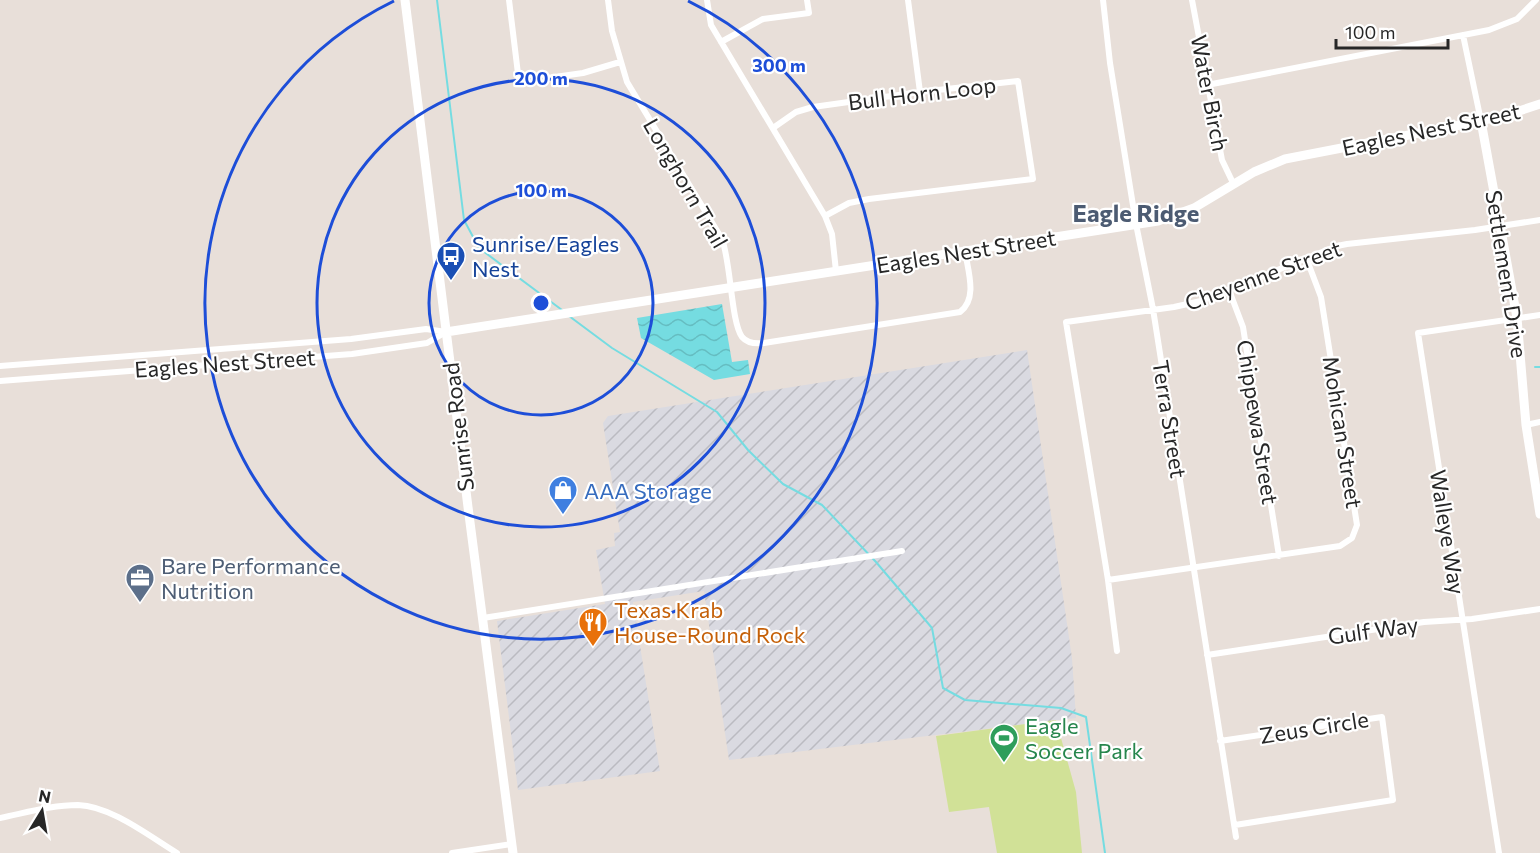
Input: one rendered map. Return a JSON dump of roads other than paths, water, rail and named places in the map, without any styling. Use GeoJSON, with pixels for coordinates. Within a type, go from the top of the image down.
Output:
{"type":"FeatureCollection","features":[{"type":"Feature","properties":{"kind":"street","name":"Sunrise Road"},"geometry":{"type":"LineString","coordinates":[[405,0],[513,848]]}},
{"type":"Feature","properties":{"kind":"street"},"geometry":{"type":"LineString","coordinates":[[508,0],[519,82],[583,73],[620,62]]}},
{"type":"Feature","properties":{"kind":"street","name":"Longhorn Trail"},"geometry":{"type":"LineString","coordinates":[[608,0],[620,62],[627,82],[722,239],[727,253],[738,327],[743,338],[748,342],[758,344],[776,342],[960,312],[970,301],[971,292],[965,251]]}},
{"type":"Feature","properties":{"kind":"street"},"geometry":{"type":"LineString","coordinates":[[707,0],[711,25],[825,216],[832,234],[836,271]]}},
{"type":"Feature","properties":{"kind":"street"},"geometry":{"type":"LineString","coordinates":[[721,42],[763,19],[809,13],[807,0]]}},
{"type":"Feature","properties":{"kind":"street"},"geometry":{"type":"LineString","coordinates":[[908,0],[920,92]]}},
{"type":"Feature","properties":{"kind":"street","name":"Terra Street"},"geometry":{"type":"LineString","coordinates":[[1103,0],[1110,63],[1152,309],[1236,837]]}},
{"type":"Feature","properties":{"kind":"street","name":"Water Birch"},"geometry":{"type":"LineString","coordinates":[[1192,0],[1222,160],[1234,184]]}},
{"type":"Feature","properties":{"kind":"street"},"geometry":{"type":"LineString","coordinates":[[1207,85],[1489,30],[1517,19],[1536,0]]}},
{"type":"Feature","properties":{"kind":"street","name":"Settlement Drive"},"geometry":{"type":"LineString","coordinates":[[1463,35],[1517,318],[1526,425],[1540,514]]}},
{"type":"Feature","properties":{"kind":"street","name":"Bull Horn Loop"},"geometry":{"type":"LineString","coordinates":[[772,128],[796,112],[813,108],[920,92],[1018,81],[1033,179],[869,199],[849,203],[825,216]]}},
{"type":"Feature","properties":{"kind":"street","name":"Eagles Nest Street"},"geometry":{"type":"LineString","coordinates":[[0,366],[351,339],[426,329],[446,332],[1136,224],[1183,213],[1269,165],[1296,156],[1513,114],[1540,104]]}},
{"type":"Feature","properties":{"kind":"street","name":"Cheyenne Street"},"geometry":{"type":"LineString","coordinates":[[1117,651],[1108,580],[1066,322],[1183,306],[1307,260],[1337,246],[1540,220]]}},
{"type":"Feature","properties":{"kind":"street","name":"Mohican Street"},"geometry":{"type":"LineString","coordinates":[[1108,580],[1279,556],[1347,543],[1352,538],[1357,525],[1321,297],[1307,260]]}},
{"type":"Feature","properties":{"kind":"street","name":"Chippewa Street"},"geometry":{"type":"LineString","coordinates":[[1229,290],[1243,327],[1279,556]]}},
{"type":"Feature","properties":{"kind":"street","name":"Walleye Way"},"geometry":{"type":"LineString","coordinates":[[1499,853],[1418,333],[1540,315]]}},
{"type":"Feature","properties":{"kind":"street","name":"Eagles Nest Street"},"geometry":{"type":"LineString","coordinates":[[0,381],[352,354],[427,343],[446,332]]}},
{"type":"Feature","properties":{"kind":"street"},"geometry":{"type":"LineString","coordinates":[[1526,425],[1540,422]]}},
{"type":"Feature","properties":{"kind":"street"},"geometry":{"type":"LineString","coordinates":[[483,618],[903,551]]}},
{"type":"Feature","properties":{"kind":"street","name":"Gulf Way"},"geometry":{"type":"LineString","coordinates":[[1207,655],[1424,622],[1461,620],[1540,609]]}},
{"type":"Feature","properties":{"kind":"street","name":"Zeus Circle"},"geometry":{"type":"LineString","coordinates":[[1220,741],[1382,717],[1393,800],[1235,825]]}},
{"type":"Feature","properties":{"kind":"street"},"geometry":{"type":"LineString","coordinates":[[0,818],[60,806],[80,805],[116,817],[177,853]]}},
{"type":"Feature","properties":{"kind":"street"},"geometry":{"type":"LineString","coordinates":[[452,853],[513,848]]}},
{"type":"Feature","properties":{"kind":"water"},"geometry":{"type":"Polygon","coordinates":[[[722,304],[732,362],[748,360],[750,374],[714,380],[641,338],[637,318],[722,304]]]}},
{"type":"Feature","properties":{"kind":"waterway"},"geometry":{"type":"LineString","coordinates":[[437,0],[464,220],[479,248],[562,310]]}},
{"type":"Feature","properties":{"kind":"waterway"},"geometry":{"type":"LineString","coordinates":[[569,316],[612,348],[717,412],[748,450],[783,484],[822,505],[876,562],[932,628],[943,688],[965,700],[1061,708],[1086,717],[1105,853]]}},
{"type":"Feature","properties":{"kind":"waterway"},"geometry":{"type":"LineString","coordinates":[[1535,367],[1540,367]]}},
{"type":"Feature","properties":{"kind":"place","name":"Sunrise/Eagles Nest"},"geometry":{"type":"Point","coordinates":[451,282]}},
{"type":"Feature","properties":{"kind":"place","name":"AAA Storage"},"geometry":{"type":"Point","coordinates":[563,516]}},
{"type":"Feature","properties":{"kind":"place","name":"Bare Performance Nutrition"},"geometry":{"type":"Point","coordinates":[140,604]}},
{"type":"Feature","properties":{"kind":"place","name":"Texas Krab House-Round Rock"},"geometry":{"type":"Point","coordinates":[593,648]}},
{"type":"Feature","properties":{"kind":"place","name":"Eagle Soccer Park"},"geometry":{"type":"Point","coordinates":[1004,764]}},
{"type":"Feature","properties":{"kind":"district","name":"Eagle Ridge"},"geometry":{"type":"Point","coordinates":[1136,212]}}]}
